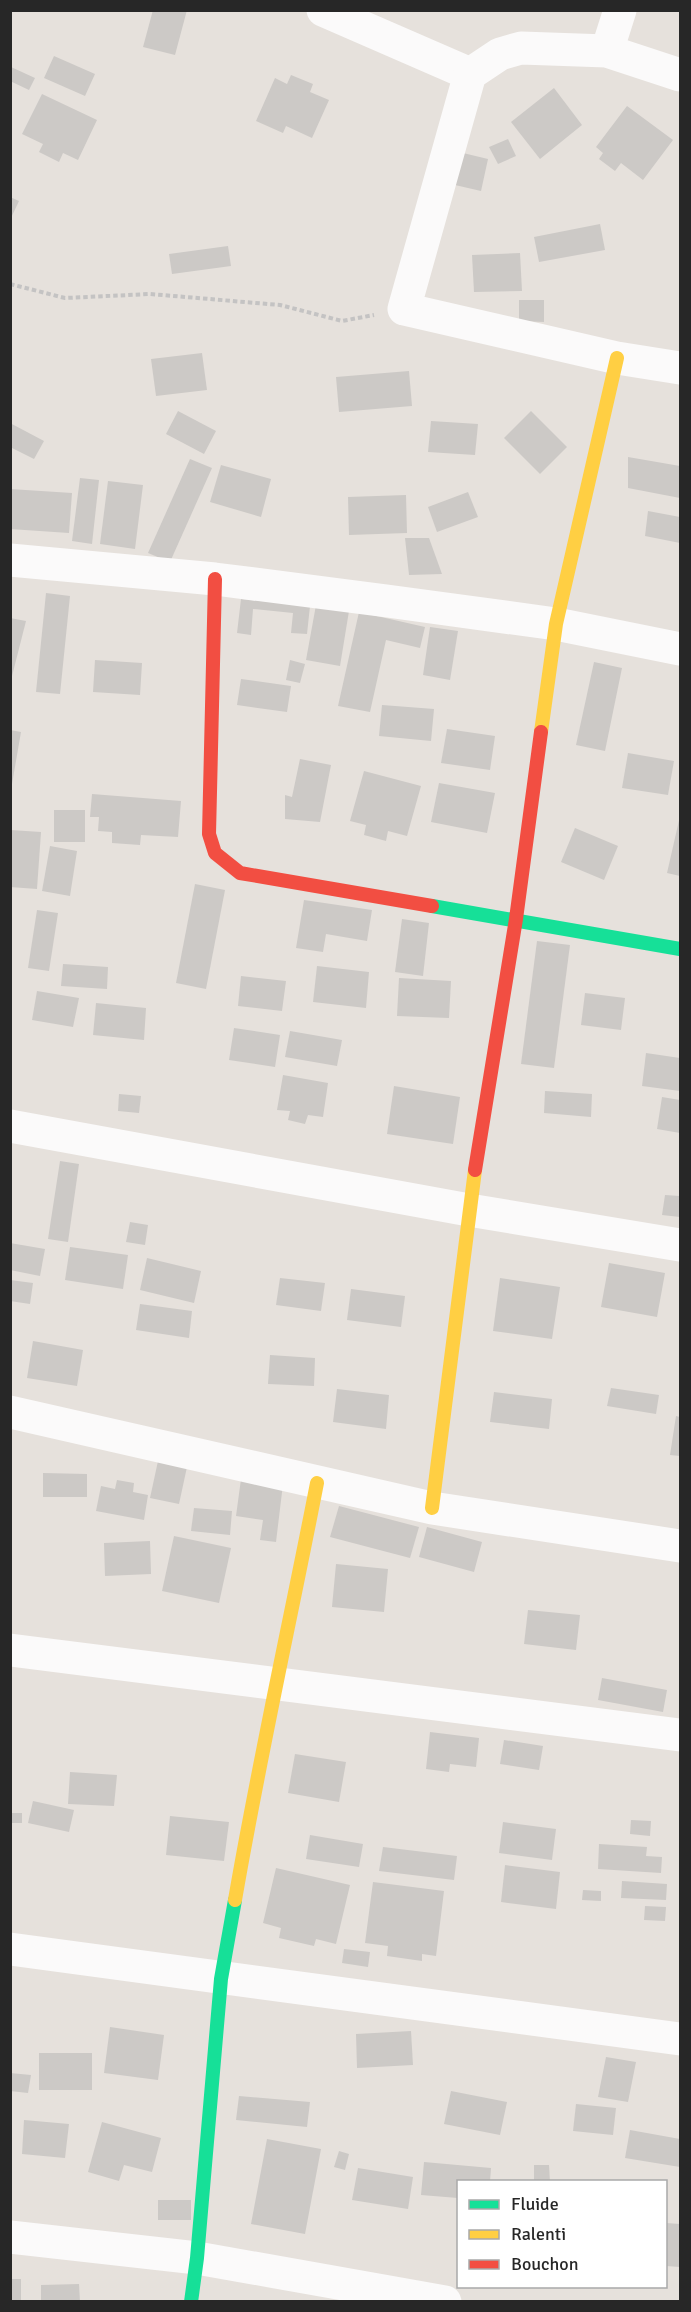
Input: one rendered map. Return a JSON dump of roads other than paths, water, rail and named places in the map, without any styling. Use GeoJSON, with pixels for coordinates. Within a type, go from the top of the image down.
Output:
{"type":"FeatureCollection","features":[{"type":"Feature","properties":{"kind":"street"},"geometry":{"type":"LineString","coordinates":[[323,10],[470,74]]}},
{"type":"Feature","properties":{"kind":"street"},"geometry":{"type":"LineString","coordinates":[[607,51],[620,10]]}},
{"type":"Feature","properties":{"kind":"street"},"geometry":{"type":"LineString","coordinates":[[681,75],[607,51],[521,48],[500,54],[470,74],[404,309],[617,358],[681,368]]}},
{"type":"Feature","properties":{"kind":"street"},"geometry":{"type":"LineString","coordinates":[[432,1508],[469,1210],[516,919],[556,624],[617,358]]}},
{"type":"Feature","properties":{"kind":"street"},"geometry":{"type":"LineString","coordinates":[[10,560],[215,579],[556,624],[681,649]]}},
{"type":"Feature","properties":{"kind":"street"},"geometry":{"type":"LineString","coordinates":[[215,579],[209,834],[215,853],[240,873],[681,949]]}},
{"type":"Feature","properties":{"kind":"street"},"geometry":{"type":"LineString","coordinates":[[10,1126],[469,1210],[681,1245]]}},
{"type":"Feature","properties":{"kind":"street"},"geometry":{"type":"LineString","coordinates":[[10,1412],[432,1508],[681,1546]]}},
{"type":"Feature","properties":{"kind":"street"},"geometry":{"type":"LineString","coordinates":[[191,2301],[197,2258],[221,1979],[257,1773],[277,1686],[317,1483]]}},
{"type":"Feature","properties":{"kind":"street"},"geometry":{"type":"LineString","coordinates":[[10,1650],[277,1686],[681,1735]]}},
{"type":"Feature","properties":{"kind":"street"},"geometry":{"type":"LineString","coordinates":[[10,1949],[681,2039]]}},
{"type":"Feature","properties":{"kind":"street"},"geometry":{"type":"LineString","coordinates":[[10,2237],[197,2258],[445,2301]]}}]}
